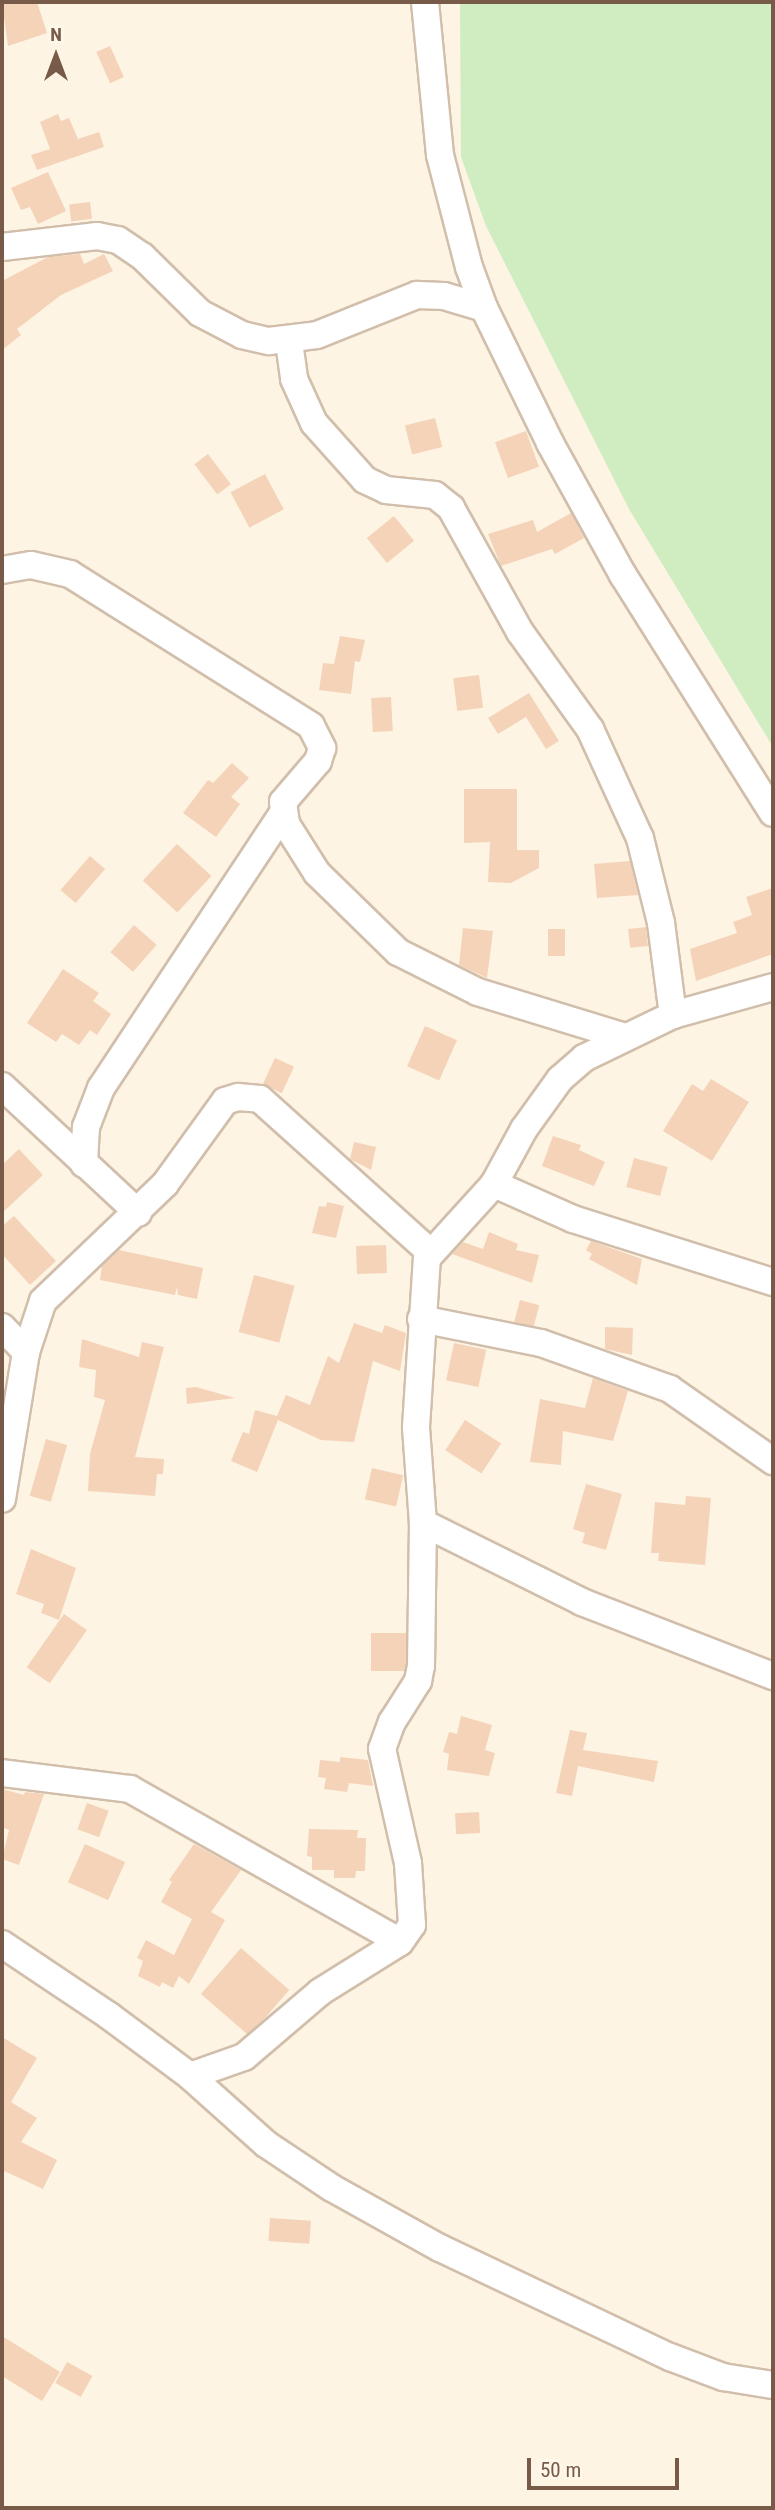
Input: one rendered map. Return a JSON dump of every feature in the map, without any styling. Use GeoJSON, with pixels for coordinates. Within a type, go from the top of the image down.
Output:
{"type":"FeatureCollection","features":[{"type":"Feature","properties":{"kind":"street"},"geometry":{"type":"LineString","coordinates":[[425,2],[440,155],[469,267],[484,308],[550,443],[623,575],[773,813]]}},
{"type":"Feature","properties":{"kind":"street"},"geometry":{"type":"LineString","coordinates":[[2,221],[2,245],[97,236],[118,240],[142,256],[200,313],[243,335],[289,342],[417,295],[444,296],[484,308]]}},
{"type":"Feature","properties":{"kind":"street"},"geometry":{"type":"LineString","coordinates":[[289,342],[294,379],[314,423],[365,480],[386,490],[435,495],[452,508],[520,632],[590,729],[640,838],[659,910],[673,1015]]}},
{"type":"Feature","properties":{"kind":"street"},"geometry":{"type":"LineString","coordinates":[[2,570],[31,565],[70,575],[311,726],[322,748],[318,761],[290,790],[283,813],[101,1088],[86,1127],[84,1164]]}},
{"type":"Feature","properties":{"kind":"street"},"geometry":{"type":"LineString","coordinates":[[283,813],[317,873],[398,952],[478,992],[622,1036]]}},
{"type":"Feature","properties":{"kind":"street"},"geometry":{"type":"LineString","coordinates":[[190,2076],[244,2057],[320,1992],[400,1941],[412,1925],[412,1900],[383,1740],[418,1681],[421,1666],[423,1523],[416,1427],[421,1319],[431,1253],[494,1184],[519,1137],[560,1079],[584,1058],[622,1036],[673,1015],[773,988]]}},
{"type":"Feature","properties":{"kind":"street"},"geometry":{"type":"LineString","coordinates":[[5,1096],[138,1213]]}},
{"type":"Feature","properties":{"kind":"street"},"geometry":{"type":"LineString","coordinates":[[2,1499],[26,1352],[48,1294],[138,1213],[182,1162],[219,1105],[232,1098],[253,1097],[285,1119],[431,1253]]}},
{"type":"Feature","properties":{"kind":"street"},"geometry":{"type":"LineString","coordinates":[[494,1184],[573,1219],[773,1282]]}},
{"type":"Feature","properties":{"kind":"street"},"geometry":{"type":"LineString","coordinates":[[421,1319],[541,1343],[670,1389],[773,1461]]}},
{"type":"Feature","properties":{"kind":"street"},"geometry":{"type":"LineString","coordinates":[[2,1327],[26,1352]]}},
{"type":"Feature","properties":{"kind":"street"},"geometry":{"type":"LineString","coordinates":[[423,1523],[582,1602],[773,1676]]}},
{"type":"Feature","properties":{"kind":"street"},"geometry":{"type":"LineString","coordinates":[[2,1773],[130,1789],[400,1941]]}},
{"type":"Feature","properties":{"kind":"street"},"geometry":{"type":"LineString","coordinates":[[2,1944],[190,2076],[266,2144],[332,2189],[440,2248],[670,2357],[723,2376],[773,2385]]}},
{"type":"Feature","properties":{"kind":"green space"},"geometry":{"type":"Polygon","coordinates":[[[460,2],[773,2],[773,747],[629,509],[486,226],[461,157],[460,2]]]}},
{"type":"Feature","properties":{"kind":"building"},"geometry":{"type":"Polygon","coordinates":[[[2,2],[37,2],[47,33],[8,46],[2,2]]]}},
{"type":"Feature","properties":{"kind":"building"},"geometry":{"type":"Polygon","coordinates":[[[110,46],[124,77],[110,83],[96,52],[110,46]]]}},
{"type":"Feature","properties":{"kind":"building"},"geometry":{"type":"Polygon","coordinates":[[[58,114],[61,121],[69,118],[78,139],[99,132],[104,147],[37,170],[31,155],[50,149],[40,122],[58,114]]]}},
{"type":"Feature","properties":{"kind":"building"},"geometry":{"type":"Polygon","coordinates":[[[48,172],[66,211],[38,224],[30,207],[21,210],[11,188],[48,172]]]}},
{"type":"Feature","properties":{"kind":"building"},"geometry":{"type":"Polygon","coordinates":[[[90,202],[92,219],[71,221],[69,205],[90,202]]]}},
{"type":"Feature","properties":{"kind":"building"},"geometry":{"type":"Polygon","coordinates":[[[80,254],[84,264],[104,254],[113,271],[61,295],[17,329],[21,335],[2,350],[2,281],[48,257],[80,254]]]}},
{"type":"Feature","properties":{"kind":"building"},"geometry":{"type":"Polygon","coordinates":[[[435,418],[442,447],[412,455],[405,425],[435,418]]]}},
{"type":"Feature","properties":{"kind":"building"},"geometry":{"type":"Polygon","coordinates":[[[526,431],[539,467],[508,478],[495,442],[526,431]]]}},
{"type":"Feature","properties":{"kind":"building"},"geometry":{"type":"Polygon","coordinates":[[[208,454],[231,484],[217,495],[194,464],[208,454]]]}},
{"type":"Feature","properties":{"kind":"building"},"geometry":{"type":"Polygon","coordinates":[[[265,474],[284,509],[249,528],[231,492],[265,474]]]}},
{"type":"Feature","properties":{"kind":"building"},"geometry":{"type":"Polygon","coordinates":[[[571,513],[584,538],[555,554],[552,549],[501,566],[488,534],[533,520],[537,532],[571,513]]]}},
{"type":"Feature","properties":{"kind":"building"},"geometry":{"type":"Polygon","coordinates":[[[394,516],[414,541],[387,563],[367,538],[394,516]]]}},
{"type":"Feature","properties":{"kind":"building"},"geometry":{"type":"Polygon","coordinates":[[[340,636],[365,640],[360,662],[355,661],[351,694],[319,690],[323,663],[334,664],[340,636]]]}},
{"type":"Feature","properties":{"kind":"building"},"geometry":{"type":"Polygon","coordinates":[[[479,675],[483,708],[457,711],[453,678],[479,675]]]}},
{"type":"Feature","properties":{"kind":"building"},"geometry":{"type":"Polygon","coordinates":[[[529,693],[559,741],[546,749],[526,717],[498,734],[488,718],[529,693]]]}},
{"type":"Feature","properties":{"kind":"building"},"geometry":{"type":"Polygon","coordinates":[[[391,697],[393,731],[373,732],[371,698],[391,697]]]}},
{"type":"Feature","properties":{"kind":"building"},"geometry":{"type":"Polygon","coordinates":[[[232,763],[249,778],[231,797],[240,804],[216,837],[183,813],[208,780],[213,783],[232,763]]]}},
{"type":"Feature","properties":{"kind":"building"},"geometry":{"type":"Polygon","coordinates":[[[464,789],[517,789],[517,850],[539,850],[539,868],[511,883],[488,882],[490,842],[464,843],[464,789]]]}},
{"type":"Feature","properties":{"kind":"building"},"geometry":{"type":"Polygon","coordinates":[[[177,844],[211,876],[177,913],[143,881],[177,844]]]}},
{"type":"Feature","properties":{"kind":"building"},"geometry":{"type":"Polygon","coordinates":[[[90,856],[105,869],[76,903],[60,890],[90,856]]]}},
{"type":"Feature","properties":{"kind":"building"},"geometry":{"type":"Polygon","coordinates":[[[630,861],[638,895],[597,898],[594,864],[630,861]]]}},
{"type":"Feature","properties":{"kind":"building"},"geometry":{"type":"Polygon","coordinates":[[[773,888],[773,954],[696,981],[690,949],[737,933],[733,922],[752,915],[746,897],[773,888]]]}},
{"type":"Feature","properties":{"kind":"building"},"geometry":{"type":"Polygon","coordinates":[[[134,925],[157,945],[133,972],[110,952],[134,925]]]}},
{"type":"Feature","properties":{"kind":"building"},"geometry":{"type":"Polygon","coordinates":[[[646,927],[648,946],[630,948],[628,929],[646,927]]]}},
{"type":"Feature","properties":{"kind":"building"},"geometry":{"type":"Polygon","coordinates":[[[463,928],[493,931],[487,978],[459,965],[463,928]]]}},
{"type":"Feature","properties":{"kind":"building"},"geometry":{"type":"Polygon","coordinates":[[[548,929],[565,929],[565,956],[548,956],[548,929]]]}},
{"type":"Feature","properties":{"kind":"building"},"geometry":{"type":"Polygon","coordinates":[[[63,969],[99,993],[93,1001],[111,1014],[97,1035],[90,1030],[79,1045],[62,1034],[56,1042],[27,1023],[63,969]]]}},
{"type":"Feature","properties":{"kind":"building"},"geometry":{"type":"Polygon","coordinates":[[[425,1026],[457,1040],[439,1080],[407,1066],[425,1026]]]}},
{"type":"Feature","properties":{"kind":"building"},"geometry":{"type":"Polygon","coordinates":[[[275,1058],[294,1067],[282,1093],[263,1084],[275,1058]]]}},
{"type":"Feature","properties":{"kind":"building"},"geometry":{"type":"Polygon","coordinates":[[[711,1079],[749,1102],[712,1161],[663,1131],[692,1084],[703,1091],[711,1079]]]}},
{"type":"Feature","properties":{"kind":"building"},"geometry":{"type":"Polygon","coordinates":[[[553,1136],[581,1145],[579,1150],[605,1162],[594,1186],[542,1166],[553,1136]]]}},
{"type":"Feature","properties":{"kind":"building"},"geometry":{"type":"Polygon","coordinates":[[[354,1142],[376,1147],[371,1170],[350,1159],[354,1142]]]}},
{"type":"Feature","properties":{"kind":"building"},"geometry":{"type":"Polygon","coordinates":[[[19,1149],[43,1175],[2,1213],[2,1165],[19,1149]]]}},
{"type":"Feature","properties":{"kind":"building"},"geometry":{"type":"Polygon","coordinates":[[[634,1158],[668,1167],[660,1196],[626,1187],[634,1158]]]}},
{"type":"Feature","properties":{"kind":"building"},"geometry":{"type":"Polygon","coordinates":[[[327,1202],[344,1206],[336,1238],[312,1233],[319,1206],[326,1207],[327,1202]]]}},
{"type":"Feature","properties":{"kind":"building"},"geometry":{"type":"Polygon","coordinates":[[[14,1216],[56,1261],[30,1285],[2,1254],[2,1226],[14,1216]]]}},
{"type":"Feature","properties":{"kind":"building"},"geometry":{"type":"Polygon","coordinates":[[[489,1232],[518,1244],[516,1250],[539,1255],[532,1283],[452,1254],[463,1242],[483,1249],[489,1232]]]}},
{"type":"Feature","properties":{"kind":"building"},"geometry":{"type":"Polygon","coordinates":[[[591,1241],[642,1259],[637,1285],[589,1259],[592,1254],[586,1250],[591,1241]]]}},
{"type":"Feature","properties":{"kind":"building"},"geometry":{"type":"Polygon","coordinates":[[[386,1245],[387,1273],[357,1274],[356,1246],[386,1245]]]}},
{"type":"Feature","properties":{"kind":"building"},"geometry":{"type":"Polygon","coordinates":[[[119,1250],[203,1268],[197,1299],[178,1295],[177,1287],[175,1295],[100,1280],[102,1266],[119,1250]]]}},
{"type":"Feature","properties":{"kind":"building"},"geometry":{"type":"Polygon","coordinates":[[[254,1275],[295,1286],[279,1343],[239,1332],[254,1275]]]}},
{"type":"Feature","properties":{"kind":"building"},"geometry":{"type":"Polygon","coordinates":[[[520,1300],[539,1305],[533,1327],[514,1322],[520,1300]]]}},
{"type":"Feature","properties":{"kind":"building"},"geometry":{"type":"Polygon","coordinates":[[[354,1323],[382,1333],[385,1325],[406,1333],[400,1371],[373,1361],[354,1442],[321,1440],[278,1420],[257,1472],[231,1461],[243,1432],[249,1434],[255,1410],[277,1416],[286,1395],[310,1405],[328,1356],[339,1363],[354,1323]]]}},
{"type":"Feature","properties":{"kind":"building"},"geometry":{"type":"Polygon","coordinates":[[[605,1327],[633,1328],[632,1355],[605,1349],[605,1327]]]}},
{"type":"Feature","properties":{"kind":"building"},"geometry":{"type":"Polygon","coordinates":[[[82,1339],[139,1357],[142,1342],[164,1347],[135,1457],[164,1459],[163,1474],[157,1474],[155,1496],[88,1491],[90,1454],[105,1400],[94,1397],[96,1370],[79,1367],[82,1339]]]}},
{"type":"Feature","properties":{"kind":"building"},"geometry":{"type":"Polygon","coordinates":[[[454,1343],[486,1350],[478,1387],[446,1380],[454,1343]]]}},
{"type":"Feature","properties":{"kind":"building"},"geometry":{"type":"Polygon","coordinates":[[[593,1378],[628,1391],[613,1441],[563,1431],[561,1465],[530,1462],[540,1399],[585,1408],[593,1378]]]}},
{"type":"Feature","properties":{"kind":"building"},"geometry":{"type":"Polygon","coordinates":[[[196,1387],[235,1398],[187,1404],[186,1388],[196,1387]]]}},
{"type":"Feature","properties":{"kind":"building"},"geometry":{"type":"Polygon","coordinates":[[[465,1420],[501,1443],[481,1474],[445,1450],[465,1420]]]}},
{"type":"Feature","properties":{"kind":"building"},"geometry":{"type":"Polygon","coordinates":[[[46,1439],[67,1445],[51,1502],[30,1496],[46,1439]]]}},
{"type":"Feature","properties":{"kind":"building"},"geometry":{"type":"Polygon","coordinates":[[[372,1468],[403,1475],[396,1506],[365,1499],[372,1468]]]}},
{"type":"Feature","properties":{"kind":"building"},"geometry":{"type":"Polygon","coordinates":[[[586,1484],[622,1494],[606,1550],[582,1543],[585,1533],[573,1529],[586,1484]]]}},
{"type":"Feature","properties":{"kind":"building"},"geometry":{"type":"Polygon","coordinates":[[[686,1496],[711,1498],[705,1565],[658,1561],[659,1553],[651,1553],[655,1502],[685,1505],[686,1496]]]}},
{"type":"Feature","properties":{"kind":"building"},"geometry":{"type":"Polygon","coordinates":[[[31,1549],[76,1568],[59,1620],[41,1613],[44,1604],[16,1594],[31,1549]]]}},
{"type":"Feature","properties":{"kind":"building"},"geometry":{"type":"Polygon","coordinates":[[[64,1614],[87,1630],[50,1683],[27,1667],[64,1614]]]}},
{"type":"Feature","properties":{"kind":"building"},"geometry":{"type":"Polygon","coordinates":[[[371,1633],[406,1633],[406,1671],[371,1671],[371,1633]]]}},
{"type":"Feature","properties":{"kind":"building"},"geometry":{"type":"Polygon","coordinates":[[[461,1716],[492,1725],[485,1750],[495,1753],[489,1776],[447,1770],[449,1754],[443,1752],[449,1732],[457,1734],[461,1716]]]}},
{"type":"Feature","properties":{"kind":"building"},"geometry":{"type":"Polygon","coordinates":[[[570,1730],[587,1733],[583,1750],[658,1761],[654,1782],[578,1766],[572,1796],[556,1793],[570,1730]]]}},
{"type":"Feature","properties":{"kind":"building"},"geometry":{"type":"Polygon","coordinates":[[[340,1757],[368,1760],[373,1786],[349,1783],[347,1792],[324,1789],[326,1778],[318,1777],[320,1760],[340,1762],[340,1757]]]}},
{"type":"Feature","properties":{"kind":"building"},"geometry":{"type":"Polygon","coordinates":[[[2,1789],[24,1795],[25,1792],[44,1794],[19,1865],[2,1859],[9,1830],[2,1827],[2,1789]]]}},
{"type":"Feature","properties":{"kind":"building"},"geometry":{"type":"Polygon","coordinates":[[[87,1803],[109,1811],[99,1837],[77,1829],[87,1803]]]}},
{"type":"Feature","properties":{"kind":"building"},"geometry":{"type":"Polygon","coordinates":[[[479,1812],[480,1833],[456,1834],[455,1813],[479,1812]]]}},
{"type":"Feature","properties":{"kind":"building"},"geometry":{"type":"Polygon","coordinates":[[[309,1829],[358,1830],[357,1838],[366,1838],[365,1871],[356,1871],[355,1878],[334,1878],[334,1870],[312,1870],[312,1857],[307,1856],[309,1829]]]}},
{"type":"Feature","properties":{"kind":"building"},"geometry":{"type":"Polygon","coordinates":[[[85,1844],[125,1862],[108,1900],[68,1882],[85,1844]]]}},
{"type":"Feature","properties":{"kind":"building"},"geometry":{"type":"Polygon","coordinates":[[[194,1844],[241,1870],[211,1912],[225,1920],[189,1984],[179,1976],[173,1988],[162,1982],[160,1987],[138,1976],[143,1961],[137,1958],[146,1940],[174,1955],[192,1919],[161,1902],[172,1882],[169,1880],[194,1844]]]}},
{"type":"Feature","properties":{"kind":"building"},"geometry":{"type":"Polygon","coordinates":[[[241,1948],[289,1990],[249,2036],[201,1994],[241,1948]]]}},
{"type":"Feature","properties":{"kind":"building"},"geometry":{"type":"Polygon","coordinates":[[[2,2037],[37,2058],[11,2102],[37,2118],[21,2142],[57,2160],[43,2189],[2,2170],[2,2037]]]}},
{"type":"Feature","properties":{"kind":"building"},"geometry":{"type":"Polygon","coordinates":[[[270,2218],[311,2221],[309,2244],[268,2241],[270,2218]]]}},
{"type":"Feature","properties":{"kind":"building"},"geometry":{"type":"Polygon","coordinates":[[[2,2336],[60,2372],[42,2401],[2,2376],[2,2336]]]}},
{"type":"Feature","properties":{"kind":"building"},"geometry":{"type":"Polygon","coordinates":[[[67,2362],[92,2376],[81,2397],[55,2383],[67,2362]]]}}]}
